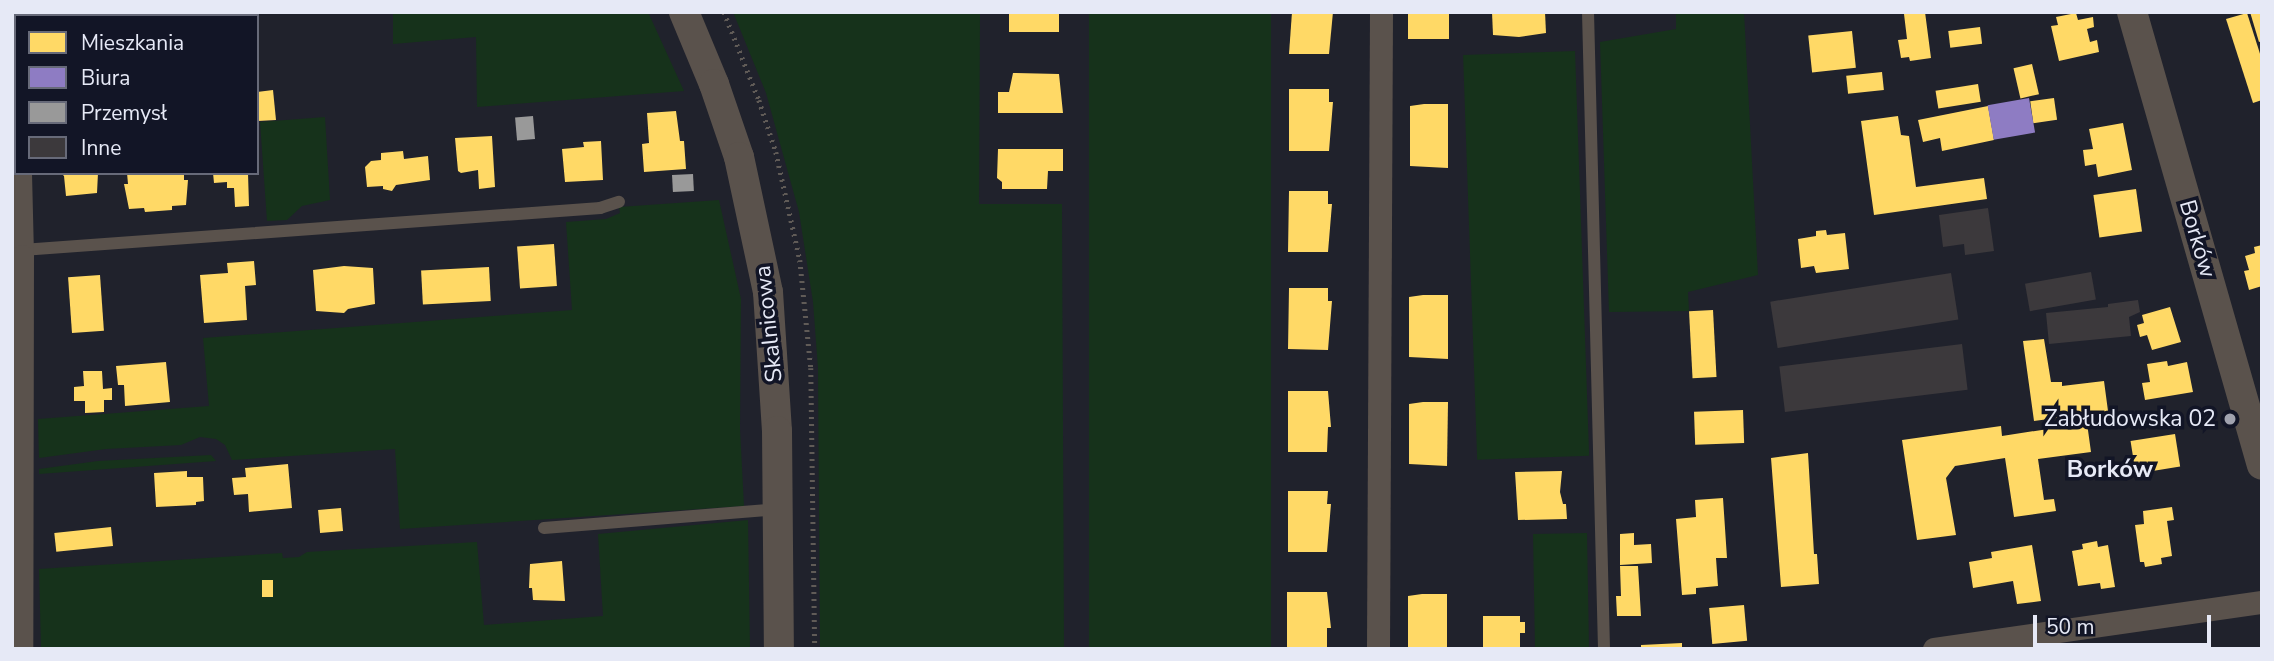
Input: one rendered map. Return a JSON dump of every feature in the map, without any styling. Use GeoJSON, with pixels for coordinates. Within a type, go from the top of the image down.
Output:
{"type":"FeatureCollection","features":[{"type":"Feature","properties":{"kind":"street","name":"Skalnicowa"},"geometry":{"type":"LineString","coordinates":[[684,12],[726,117],[761,247],[774,359],[779,649]]}},
{"type":"Feature","properties":{"kind":"street"},"geometry":{"type":"LineString","coordinates":[[1378,649],[1381,12]]}},
{"type":"Feature","properties":{"kind":"street","name":"Borków"},"geometry":{"type":"LineString","coordinates":[[2132,12],[2262,465]]}},
{"type":"Feature","properties":{"kind":"street"},"geometry":{"type":"LineString","coordinates":[[18,635],[22,250],[20,175]]}},
{"type":"Feature","properties":{"kind":"street"},"geometry":{"type":"LineString","coordinates":[[1934,649],[2262,602]]}},
{"type":"Feature","properties":{"kind":"lane"},"geometry":{"type":"LineString","coordinates":[[1588,12],[1604,649]]}},
{"type":"Feature","properties":{"kind":"lane"},"geometry":{"type":"LineString","coordinates":[[22,250],[600,208],[619,202]]}},
{"type":"Feature","properties":{"kind":"lane"},"geometry":{"type":"LineString","coordinates":[[544,527],[778,509]]}},
{"type":"Feature","properties":{"kind":"green space"},"geometry":{"type":"Polygon","coordinates":[[[393,12],[648,12],[684,91],[477,107],[476,37],[393,44],[393,12]]]}},
{"type":"Feature","properties":{"kind":"green space"},"geometry":{"type":"Polygon","coordinates":[[[733,12],[980,12],[979,204],[1062,204],[1064,649],[820,649],[818,368],[813,302],[799,212],[766,93],[733,12]]]}},
{"type":"Feature","properties":{"kind":"green space"},"geometry":{"type":"Polygon","coordinates":[[[1089,12],[1271,12],[1271,649],[1089,649],[1089,12]]]}},
{"type":"Feature","properties":{"kind":"green space"},"geometry":{"type":"Polygon","coordinates":[[[1676,12],[1744,12],[1758,275],[1688,292],[1689,311],[1609,312],[1600,42],[1676,29],[1676,12]]]}},
{"type":"Feature","properties":{"kind":"green space"},"geometry":{"type":"Polygon","coordinates":[[[1575,51],[1589,456],[1477,460],[1463,55],[1575,51]]]}},
{"type":"Feature","properties":{"kind":"green space"},"geometry":{"type":"Polygon","coordinates":[[[325,117],[330,200],[302,206],[287,220],[267,221],[260,122],[325,117]]]}},
{"type":"Feature","properties":{"kind":"green space"},"geometry":{"type":"Polygon","coordinates":[[[719,200],[741,299],[740,429],[744,506],[400,529],[395,449],[232,460],[225,445],[216,439],[200,437],[181,445],[106,449],[39,458],[38,419],[209,406],[203,338],[572,310],[566,222],[606,219],[620,213],[619,207],[719,200]]]}},
{"type":"Feature","properties":{"kind":"green space"},"geometry":{"type":"Polygon","coordinates":[[[211,455],[216,461],[39,474],[39,469],[98,461],[211,455]]]}},
{"type":"Feature","properties":{"kind":"green space"},"geometry":{"type":"Polygon","coordinates":[[[748,520],[750,649],[41,649],[39,569],[282,553],[283,558],[299,557],[307,552],[477,542],[484,625],[603,616],[598,534],[748,520]]]}},
{"type":"Feature","properties":{"kind":"green space"},"geometry":{"type":"Polygon","coordinates":[[[1587,533],[1589,649],[1535,649],[1533,534],[1587,533]]]}},
{"type":"Feature","properties":{"kind":"building: Mieszkania"},"geometry":{"type":"Polygon","coordinates":[[[1009,12],[1059,12],[1059,32],[1009,32],[1009,12]]]}},
{"type":"Feature","properties":{"kind":"building: Mieszkania"},"geometry":{"type":"Polygon","coordinates":[[[1292,12],[1333,12],[1329,54],[1289,54],[1292,12]]]}},
{"type":"Feature","properties":{"kind":"building: Mieszkania"},"geometry":{"type":"Polygon","coordinates":[[[1408,12],[1449,12],[1449,39],[1408,39],[1408,12]]]}},
{"type":"Feature","properties":{"kind":"building: Mieszkania"},"geometry":{"type":"Polygon","coordinates":[[[1492,12],[1545,12],[1546,33],[1519,37],[1493,35],[1492,12]]]}},
{"type":"Feature","properties":{"kind":"building: Mieszkania"},"geometry":{"type":"Polygon","coordinates":[[[1925,12],[1931,58],[1910,61],[1909,57],[1901,58],[1898,40],[1907,39],[1904,14],[1925,12]]]}},
{"type":"Feature","properties":{"kind":"building: Mieszkania"},"geometry":{"type":"Polygon","coordinates":[[[2250,12],[2262,12],[2262,41],[2259,42],[2250,12]]]}},
{"type":"Feature","properties":{"kind":"building: Mieszkania"},"geometry":{"type":"Polygon","coordinates":[[[2076,13],[2078,20],[2093,17],[2094,27],[2087,29],[2090,42],[2097,40],[2099,52],[2059,61],[2051,26],[2058,25],[2056,17],[2076,13]]]}},
{"type":"Feature","properties":{"kind":"building: Mieszkania"},"geometry":{"type":"Polygon","coordinates":[[[2247,13],[2262,60],[2262,100],[2253,103],[2226,19],[2247,13]]]}},
{"type":"Feature","properties":{"kind":"building: Mieszkania"},"geometry":{"type":"Polygon","coordinates":[[[1980,27],[1982,44],[1950,48],[1948,31],[1980,27]]]}},
{"type":"Feature","properties":{"kind":"building: Mieszkania"},"geometry":{"type":"Polygon","coordinates":[[[1852,31],[1856,68],[1812,72],[1808,36],[1852,31]]]}},
{"type":"Feature","properties":{"kind":"building: Mieszkania"},"geometry":{"type":"Polygon","coordinates":[[[2032,64],[2039,94],[2020,98],[2013,68],[2032,64]]]}},
{"type":"Feature","properties":{"kind":"building: Mieszkania"},"geometry":{"type":"Polygon","coordinates":[[[1882,72],[1884,90],[1848,94],[1846,76],[1882,72]]]}},
{"type":"Feature","properties":{"kind":"building: Mieszkania"},"geometry":{"type":"Polygon","coordinates":[[[1013,73],[1059,74],[1063,113],[998,113],[998,92],[1009,92],[1013,73]]]}},
{"type":"Feature","properties":{"kind":"building: Mieszkania"},"geometry":{"type":"Polygon","coordinates":[[[1978,84],[1981,102],[1938,109],[1936,91],[1978,84]]]}},
{"type":"Feature","properties":{"kind":"building: Mieszkania"},"geometry":{"type":"Polygon","coordinates":[[[1289,89],[1329,89],[1329,102],[1333,102],[1329,151],[1289,151],[1289,89]]]}},
{"type":"Feature","properties":{"kind":"building: Mieszkania"},"geometry":{"type":"Polygon","coordinates":[[[273,90],[276,120],[259,121],[259,92],[273,90]]]}},
{"type":"Feature","properties":{"kind":"building: Mieszkania"},"geometry":{"type":"Polygon","coordinates":[[[2054,98],[2057,120],[2033,123],[2030,101],[2054,98]]]}},
{"type":"Feature","properties":{"kind":"building: Mieszkania"},"geometry":{"type":"Polygon","coordinates":[[[1448,104],[1448,168],[1410,166],[1410,106],[1448,104]]]}},
{"type":"Feature","properties":{"kind":"building: Mieszkania"},"geometry":{"type":"Polygon","coordinates":[[[1988,106],[1994,140],[1942,151],[1940,138],[1923,142],[1918,120],[1988,106]]]}},
{"type":"Feature","properties":{"kind":"building: Mieszkania"},"geometry":{"type":"Polygon","coordinates":[[[676,111],[680,141],[684,141],[686,169],[644,172],[642,144],[649,143],[647,113],[676,111]]]}},
{"type":"Feature","properties":{"kind":"building: Mieszkania"},"geometry":{"type":"Polygon","coordinates":[[[1898,116],[1901,135],[1909,136],[1916,187],[1984,178],[1987,199],[1874,215],[1861,121],[1898,116]]]}},
{"type":"Feature","properties":{"kind":"building: Mieszkania"},"geometry":{"type":"Polygon","coordinates":[[[2123,123],[2132,170],[2098,177],[2096,164],[2085,166],[2083,150],[2093,149],[2089,129],[2123,123]]]}},
{"type":"Feature","properties":{"kind":"building: Mieszkania"},"geometry":{"type":"Polygon","coordinates":[[[492,136],[495,187],[479,189],[478,170],[461,173],[458,171],[455,138],[492,136]]]}},
{"type":"Feature","properties":{"kind":"building: Mieszkania"},"geometry":{"type":"Polygon","coordinates":[[[601,141],[603,180],[565,182],[562,149],[584,147],[583,142],[601,141]]]}},
{"type":"Feature","properties":{"kind":"building: Mieszkania"},"geometry":{"type":"Polygon","coordinates":[[[998,149],[1063,149],[1063,171],[1048,171],[1047,189],[1002,189],[1002,182],[997,178],[998,149]]]}},
{"type":"Feature","properties":{"kind":"building: Mieszkania"},"geometry":{"type":"Polygon","coordinates":[[[403,151],[404,159],[428,156],[430,180],[396,185],[392,191],[383,189],[383,186],[367,187],[365,167],[371,161],[381,160],[381,153],[403,151]]]}},
{"type":"Feature","properties":{"kind":"building: Mieszkania"},"geometry":{"type":"Polygon","coordinates":[[[98,175],[97,193],[66,196],[64,176],[98,175]]]}},
{"type":"Feature","properties":{"kind":"building: Mieszkania"},"geometry":{"type":"Polygon","coordinates":[[[127,175],[184,175],[184,180],[188,180],[186,205],[172,206],[172,210],[145,212],[144,208],[129,209],[124,184],[128,184],[127,175]]]}},
{"type":"Feature","properties":{"kind":"building: Mieszkania"},"geometry":{"type":"Polygon","coordinates":[[[213,175],[248,175],[249,206],[235,207],[234,188],[227,188],[227,182],[214,183],[213,175]]]}},
{"type":"Feature","properties":{"kind":"building: Mieszkania"},"geometry":{"type":"Polygon","coordinates":[[[2136,189],[2142,232],[2099,238],[2093,195],[2136,189]]]}},
{"type":"Feature","properties":{"kind":"building: Mieszkania"},"geometry":{"type":"Polygon","coordinates":[[[1289,191],[1328,191],[1328,204],[1332,204],[1328,252],[1288,252],[1289,191]]]}},
{"type":"Feature","properties":{"kind":"building: Mieszkania"},"geometry":{"type":"Polygon","coordinates":[[[1826,230],[1827,235],[1845,233],[1849,269],[1816,273],[1814,266],[1801,268],[1798,239],[1816,236],[1816,231],[1826,230]]]}},
{"type":"Feature","properties":{"kind":"building: Mieszkania"},"geometry":{"type":"Polygon","coordinates":[[[554,244],[557,286],[520,288],[517,247],[554,244]]]}},
{"type":"Feature","properties":{"kind":"building: Mieszkania"},"geometry":{"type":"Polygon","coordinates":[[[2262,245],[2262,286],[2249,290],[2244,271],[2249,270],[2245,256],[2255,253],[2254,247],[2262,245]]]}},
{"type":"Feature","properties":{"kind":"building: Mieszkania"},"geometry":{"type":"Polygon","coordinates":[[[254,261],[256,285],[245,286],[247,320],[204,323],[200,275],[228,273],[227,263],[254,261]]]}},
{"type":"Feature","properties":{"kind":"building: Mieszkania"},"geometry":{"type":"Polygon","coordinates":[[[344,266],[373,268],[375,304],[348,309],[344,313],[316,311],[313,270],[344,266]]]}},
{"type":"Feature","properties":{"kind":"building: Mieszkania"},"geometry":{"type":"Polygon","coordinates":[[[489,267],[491,301],[423,305],[421,271],[489,267]]]}},
{"type":"Feature","properties":{"kind":"building: Mieszkania"},"geometry":{"type":"Polygon","coordinates":[[[100,275],[104,331],[72,333],[68,277],[100,275]]]}},
{"type":"Feature","properties":{"kind":"building: Mieszkania"},"geometry":{"type":"Polygon","coordinates":[[[1289,288],[1328,288],[1328,301],[1332,301],[1328,350],[1288,349],[1289,288]]]}},
{"type":"Feature","properties":{"kind":"building: Mieszkania"},"geometry":{"type":"Polygon","coordinates":[[[1448,295],[1448,359],[1409,357],[1409,297],[1448,295]]]}},
{"type":"Feature","properties":{"kind":"building: Mieszkania"},"geometry":{"type":"Polygon","coordinates":[[[2170,307],[2181,342],[2152,350],[2147,335],[2140,337],[2137,325],[2144,323],[2142,315],[2170,307]]]}},
{"type":"Feature","properties":{"kind":"building: Mieszkania"},"geometry":{"type":"Polygon","coordinates":[[[1713,310],[1717,377],[1693,378],[1689,311],[1713,310]]]}},
{"type":"Feature","properties":{"kind":"building: Mieszkania"},"geometry":{"type":"Polygon","coordinates":[[[2044,339],[2051,382],[2062,382],[2062,386],[2104,381],[2108,411],[2034,421],[2023,341],[2044,339]]]}},
{"type":"Feature","properties":{"kind":"building: Mieszkania"},"geometry":{"type":"Polygon","coordinates":[[[2167,361],[2168,366],[2187,362],[2193,392],[2145,400],[2142,383],[2150,382],[2147,364],[2167,361]]]}},
{"type":"Feature","properties":{"kind":"building: Mieszkania"},"geometry":{"type":"Polygon","coordinates":[[[166,362],[170,402],[125,406],[124,385],[118,385],[116,366],[166,362]]]}},
{"type":"Feature","properties":{"kind":"building: Mieszkania"},"geometry":{"type":"Polygon","coordinates":[[[83,371],[102,371],[103,389],[112,388],[112,400],[104,400],[104,412],[85,413],[85,401],[74,401],[74,387],[84,386],[83,371]]]}},
{"type":"Feature","properties":{"kind":"building: Mieszkania"},"geometry":{"type":"Polygon","coordinates":[[[1288,391],[1328,391],[1331,427],[1328,427],[1327,452],[1288,452],[1288,391]]]}},
{"type":"Feature","properties":{"kind":"building: Mieszkania"},"geometry":{"type":"Polygon","coordinates":[[[1448,402],[1447,466],[1409,464],[1409,404],[1448,402]]]}},
{"type":"Feature","properties":{"kind":"building: Mieszkania"},"geometry":{"type":"Polygon","coordinates":[[[1743,410],[1744,443],[1695,445],[1694,412],[1743,410]]]}},
{"type":"Feature","properties":{"kind":"building: Mieszkania"},"geometry":{"type":"Polygon","coordinates":[[[2087,423],[2091,452],[2038,459],[2044,500],[2054,499],[2056,511],[2014,517],[2005,458],[1955,466],[1946,478],[1956,535],[1917,540],[1902,440],[2001,426],[2002,436],[2087,423]]]}},
{"type":"Feature","properties":{"kind":"building: Mieszkania"},"geometry":{"type":"Polygon","coordinates":[[[2175,434],[2180,467],[2136,474],[2131,441],[2175,434]]]}},
{"type":"Feature","properties":{"kind":"building: Mieszkania"},"geometry":{"type":"Polygon","coordinates":[[[1808,453],[1814,554],[1817,554],[1819,584],[1781,587],[1771,458],[1808,453]]]}},
{"type":"Feature","properties":{"kind":"building: Mieszkania"},"geometry":{"type":"Polygon","coordinates":[[[288,464],[292,508],[249,512],[248,494],[234,495],[232,478],[246,477],[245,468],[288,464]]]}},
{"type":"Feature","properties":{"kind":"building: Mieszkania"},"geometry":{"type":"Polygon","coordinates":[[[187,471],[187,477],[203,477],[204,501],[196,502],[196,505],[156,507],[154,473],[187,471]]]}},
{"type":"Feature","properties":{"kind":"building: Mieszkania"},"geometry":{"type":"Polygon","coordinates":[[[1562,471],[1560,492],[1563,504],[1566,504],[1567,519],[1518,520],[1515,472],[1562,471]]]}},
{"type":"Feature","properties":{"kind":"building: Mieszkania"},"geometry":{"type":"Polygon","coordinates":[[[1288,491],[1328,491],[1327,504],[1331,504],[1327,552],[1288,552],[1288,491]]]}},
{"type":"Feature","properties":{"kind":"building: Mieszkania"},"geometry":{"type":"Polygon","coordinates":[[[1723,498],[1727,558],[1716,558],[1718,586],[1696,588],[1696,594],[1682,595],[1676,519],[1696,517],[1695,500],[1723,498]]]}},
{"type":"Feature","properties":{"kind":"building: Mieszkania"},"geometry":{"type":"Polygon","coordinates":[[[2172,507],[2174,520],[2167,521],[2172,556],[2161,558],[2162,564],[2145,567],[2144,562],[2140,562],[2135,525],[2144,524],[2143,511],[2172,507]]]}},
{"type":"Feature","properties":{"kind":"building: Mieszkania"},"geometry":{"type":"Polygon","coordinates":[[[341,508],[343,531],[320,533],[318,510],[341,508]]]}},
{"type":"Feature","properties":{"kind":"building: Mieszkania"},"geometry":{"type":"Polygon","coordinates":[[[111,527],[113,546],[56,552],[54,533],[111,527]]]}},
{"type":"Feature","properties":{"kind":"building: Mieszkania"},"geometry":{"type":"Polygon","coordinates":[[[1634,533],[1634,545],[1651,544],[1652,563],[1620,565],[1620,534],[1634,533]]]}},
{"type":"Feature","properties":{"kind":"building: Mieszkania"},"geometry":{"type":"Polygon","coordinates":[[[2097,541],[2098,547],[2108,545],[2115,587],[2101,589],[2100,583],[2078,586],[2072,551],[2083,549],[2082,544],[2097,541]]]}},
{"type":"Feature","properties":{"kind":"building: Mieszkania"},"geometry":{"type":"Polygon","coordinates":[[[2032,545],[2041,601],[2017,604],[2013,581],[1973,588],[1969,562],[1992,558],[1991,552],[2032,545]]]}},
{"type":"Feature","properties":{"kind":"building: Mieszkania"},"geometry":{"type":"Polygon","coordinates":[[[562,561],[565,601],[533,600],[532,588],[529,588],[530,564],[562,561]]]}},
{"type":"Feature","properties":{"kind":"building: Mieszkania"},"geometry":{"type":"Polygon","coordinates":[[[1620,566],[1638,566],[1641,616],[1617,616],[1616,596],[1621,596],[1620,566]]]}},
{"type":"Feature","properties":{"kind":"building: Mieszkania"},"geometry":{"type":"Polygon","coordinates":[[[262,580],[273,580],[273,597],[262,597],[262,580]]]}},
{"type":"Feature","properties":{"kind":"building: Mieszkania"},"geometry":{"type":"Polygon","coordinates":[[[1287,592],[1327,592],[1331,628],[1327,628],[1327,649],[1287,649],[1287,592]]]}},
{"type":"Feature","properties":{"kind":"building: Mieszkania"},"geometry":{"type":"Polygon","coordinates":[[[1447,594],[1447,649],[1408,649],[1408,596],[1447,594]]]}},
{"type":"Feature","properties":{"kind":"building: Mieszkania"},"geometry":{"type":"Polygon","coordinates":[[[1744,605],[1747,641],[1712,644],[1709,608],[1744,605]]]}},
{"type":"Feature","properties":{"kind":"building: Mieszkania"},"geometry":{"type":"Polygon","coordinates":[[[1483,616],[1520,616],[1520,622],[1525,622],[1525,633],[1520,633],[1520,649],[1483,649],[1483,616]]]}},
{"type":"Feature","properties":{"kind":"building: Mieszkania"},"geometry":{"type":"Polygon","coordinates":[[[1682,643],[1682,649],[1641,649],[1641,645],[1682,643]]]}},
{"type":"Feature","properties":{"kind":"building: Biura"},"geometry":{"type":"Polygon","coordinates":[[[2029,98],[2035,132],[1994,140],[1988,105],[2029,98]]]}},
{"type":"Feature","properties":{"kind":"building: Przemysł"},"geometry":{"type":"Polygon","coordinates":[[[533,116],[535,139],[517,140],[515,118],[533,116]]]}},
{"type":"Feature","properties":{"kind":"building: Przemysł"},"geometry":{"type":"Polygon","coordinates":[[[693,174],[694,191],[673,192],[672,175],[693,174]]]}},
{"type":"Feature","properties":{"kind":"building: Inne"},"geometry":{"type":"Polygon","coordinates":[[[1988,208],[1994,251],[1965,255],[1964,244],[1943,247],[1939,215],[1988,208]]]}},
{"type":"Feature","properties":{"kind":"building: Inne"},"geometry":{"type":"Polygon","coordinates":[[[2091,272],[2096,300],[2030,311],[2025,284],[2091,272]]]}},
{"type":"Feature","properties":{"kind":"building: Inne"},"geometry":{"type":"Polygon","coordinates":[[[1951,273],[1958,319],[1778,348],[1770,302],[1951,273]]]}},
{"type":"Feature","properties":{"kind":"building: Inne"},"geometry":{"type":"Polygon","coordinates":[[[2138,300],[2140,312],[2129,317],[2131,336],[2049,344],[2046,313],[2108,307],[2108,304],[2138,300]]]}},
{"type":"Feature","properties":{"kind":"building: Inne"},"geometry":{"type":"Polygon","coordinates":[[[1962,344],[1968,390],[1785,412],[1779,366],[1962,344]]]}},
{"type":"Feature","properties":{"kind":"place","name":"Zabłudowska 02"},"geometry":{"type":"Point","coordinates":[2230,419]}},
{"type":"Feature","properties":{"kind":"district","name":"Borków"},"geometry":{"type":"Point","coordinates":[2110,470]}}]}
